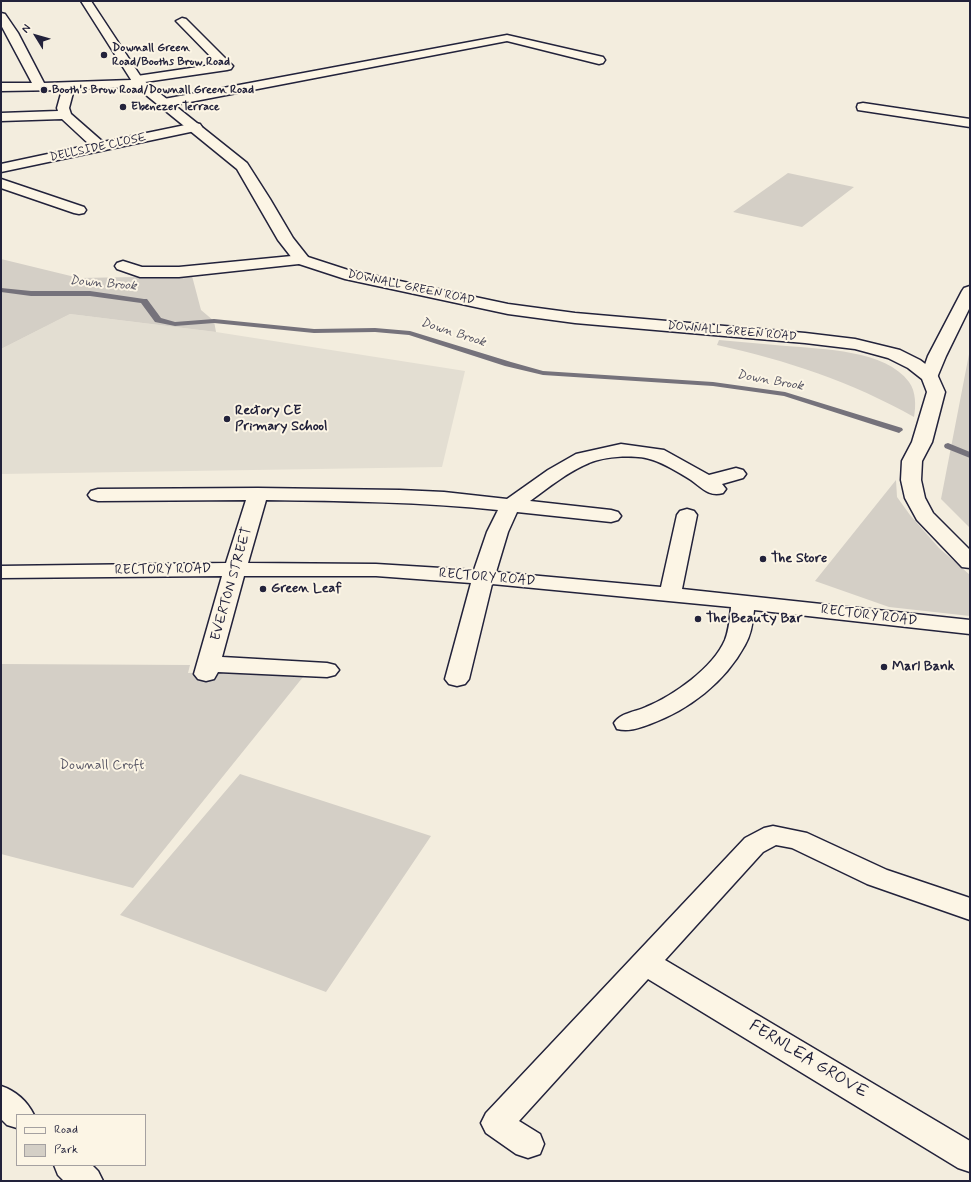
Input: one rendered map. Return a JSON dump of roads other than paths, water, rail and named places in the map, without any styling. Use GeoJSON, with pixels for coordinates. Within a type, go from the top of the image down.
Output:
{"type":"FeatureCollection","features":[{"type":"Feature","properties":{"kind":"street"},"geometry":{"type":"LineString","coordinates":[[86,1],[138,81],[242,166],[286,240],[310,263]]}},
{"type":"Feature","properties":{"kind":"street"},"geometry":{"type":"LineString","coordinates":[[1,16],[12,33],[40,87]]}},
{"type":"Feature","properties":{"kind":"street"},"geometry":{"type":"LineString","coordinates":[[1,87],[69,86],[138,81],[227,66],[182,21]]}},
{"type":"Feature","properties":{"kind":"street"},"geometry":{"type":"LineString","coordinates":[[164,103],[507,38],[600,60]]}},
{"type":"Feature","properties":{"kind":"street"},"geometry":{"type":"LineString","coordinates":[[69,86],[63,108],[65,115],[100,147]]}},
{"type":"Feature","properties":{"kind":"street"},"geometry":{"type":"LineString","coordinates":[[864,107],[970,123]]}},
{"type":"Feature","properties":{"kind":"street"},"geometry":{"type":"LineString","coordinates":[[1,117],[65,115]]}},
{"type":"Feature","properties":{"kind":"street","name":"DELLSIDE CLOSE"},"geometry":{"type":"LineString","coordinates":[[1,168],[195,127]]}},
{"type":"Feature","properties":{"kind":"street"},"geometry":{"type":"LineString","coordinates":[[1,183],[79,210]]}},
{"type":"Feature","properties":{"kind":"street","name":"DOWNALL GREEN ROAD"},"geometry":{"type":"LineString","coordinates":[[123,266],[140,272],[179,272],[310,263],[423,292],[508,309],[575,318],[805,338],[855,344],[894,354],[914,364],[930,376]]}},
{"type":"Feature","properties":{"kind":"street"},"geometry":{"type":"LineString","coordinates":[[970,291],[937,356],[930,376],[936,392],[922,442],[912,461],[910,480],[915,498],[924,516],[970,562]]}},
{"type":"Feature","properties":{"kind":"street"},"geometry":{"type":"LineString","coordinates":[[456,679],[482,577],[498,532],[510,505],[555,474],[583,458],[621,450],[657,454],[696,475],[711,486],[736,474]]}},
{"type":"Feature","properties":{"kind":"street"},"geometry":{"type":"LineString","coordinates":[[98,494],[400,496],[444,498],[611,516]]}},
{"type":"Feature","properties":{"kind":"street","name":"EVERTON STREET"},"geometry":{"type":"LineString","coordinates":[[258,494],[235,569],[208,669],[328,670]]}},
{"type":"Feature","properties":{"kind":"street"},"geometry":{"type":"LineString","coordinates":[[670,594],[687,515]]}},
{"type":"Feature","properties":{"kind":"street","name":"RECTORY ROAD"},"geometry":{"type":"LineString","coordinates":[[1,572],[235,569],[376,570],[482,577],[670,594],[970,628]]}},
{"type":"Feature","properties":{"kind":"street"},"geometry":{"type":"LineString","coordinates":[[626,723],[659,712],[676,704],[692,692],[721,663],[736,641],[742,620],[743,602]]}},
{"type":"Feature","properties":{"kind":"street"},"geometry":{"type":"LineString","coordinates":[[528,1144],[497,1123],[754,845],[773,835],[798,840],[876,878],[970,909]]}},
{"type":"Feature","properties":{"kind":"street","name":"FERNLEA GROVE"},"geometry":{"type":"LineString","coordinates":[[646,963],[970,1158]]}},
{"type":"Feature","properties":{"kind":"street"},"geometry":{"type":"LineString","coordinates":[[1,1099],[17,1114]]}},
{"type":"Feature","properties":{"kind":"waterway","name":"Down Brook"},"geometry":{"type":"LineString","coordinates":[[1,290],[31,294],[90,293],[144,301],[158,320],[175,324],[214,321],[314,331],[375,330],[410,333],[508,364],[543,373],[713,384],[785,394],[899,430]]}},
{"type":"Feature","properties":{"kind":"waterway","name":"Down Brook"},"geometry":{"type":"LineString","coordinates":[[948,446],[970,455]]}},
{"type":"Feature","properties":{"kind":"place","name":"Downall Green Road/Booths Brow Road"},"geometry":{"type":"Point","coordinates":[104,55]}},
{"type":"Feature","properties":{"kind":"place","name":"Booth's Brow Road/Downall Green Road"},"geometry":{"type":"Point","coordinates":[44,90]}},
{"type":"Feature","properties":{"kind":"place","name":"Ebenezer Terrace"},"geometry":{"type":"Point","coordinates":[123,107]}},
{"type":"Feature","properties":{"kind":"place","name":"Rectory CE Primary School"},"geometry":{"type":"Point","coordinates":[227,419]}},
{"type":"Feature","properties":{"kind":"place","name":"The Store"},"geometry":{"type":"Point","coordinates":[763,559]}},
{"type":"Feature","properties":{"kind":"place","name":"Green Leaf"},"geometry":{"type":"Point","coordinates":[263,589]}},
{"type":"Feature","properties":{"kind":"place","name":"The Beauty Bar"},"geometry":{"type":"Point","coordinates":[698,619]}},
{"type":"Feature","properties":{"kind":"place","name":"Marl Bank"},"geometry":{"type":"Point","coordinates":[884,667]}},
{"type":"Feature","properties":{"kind":"park label","name":"Downall Croft"},"geometry":{"type":"Point","coordinates":[102,766]}}]}
